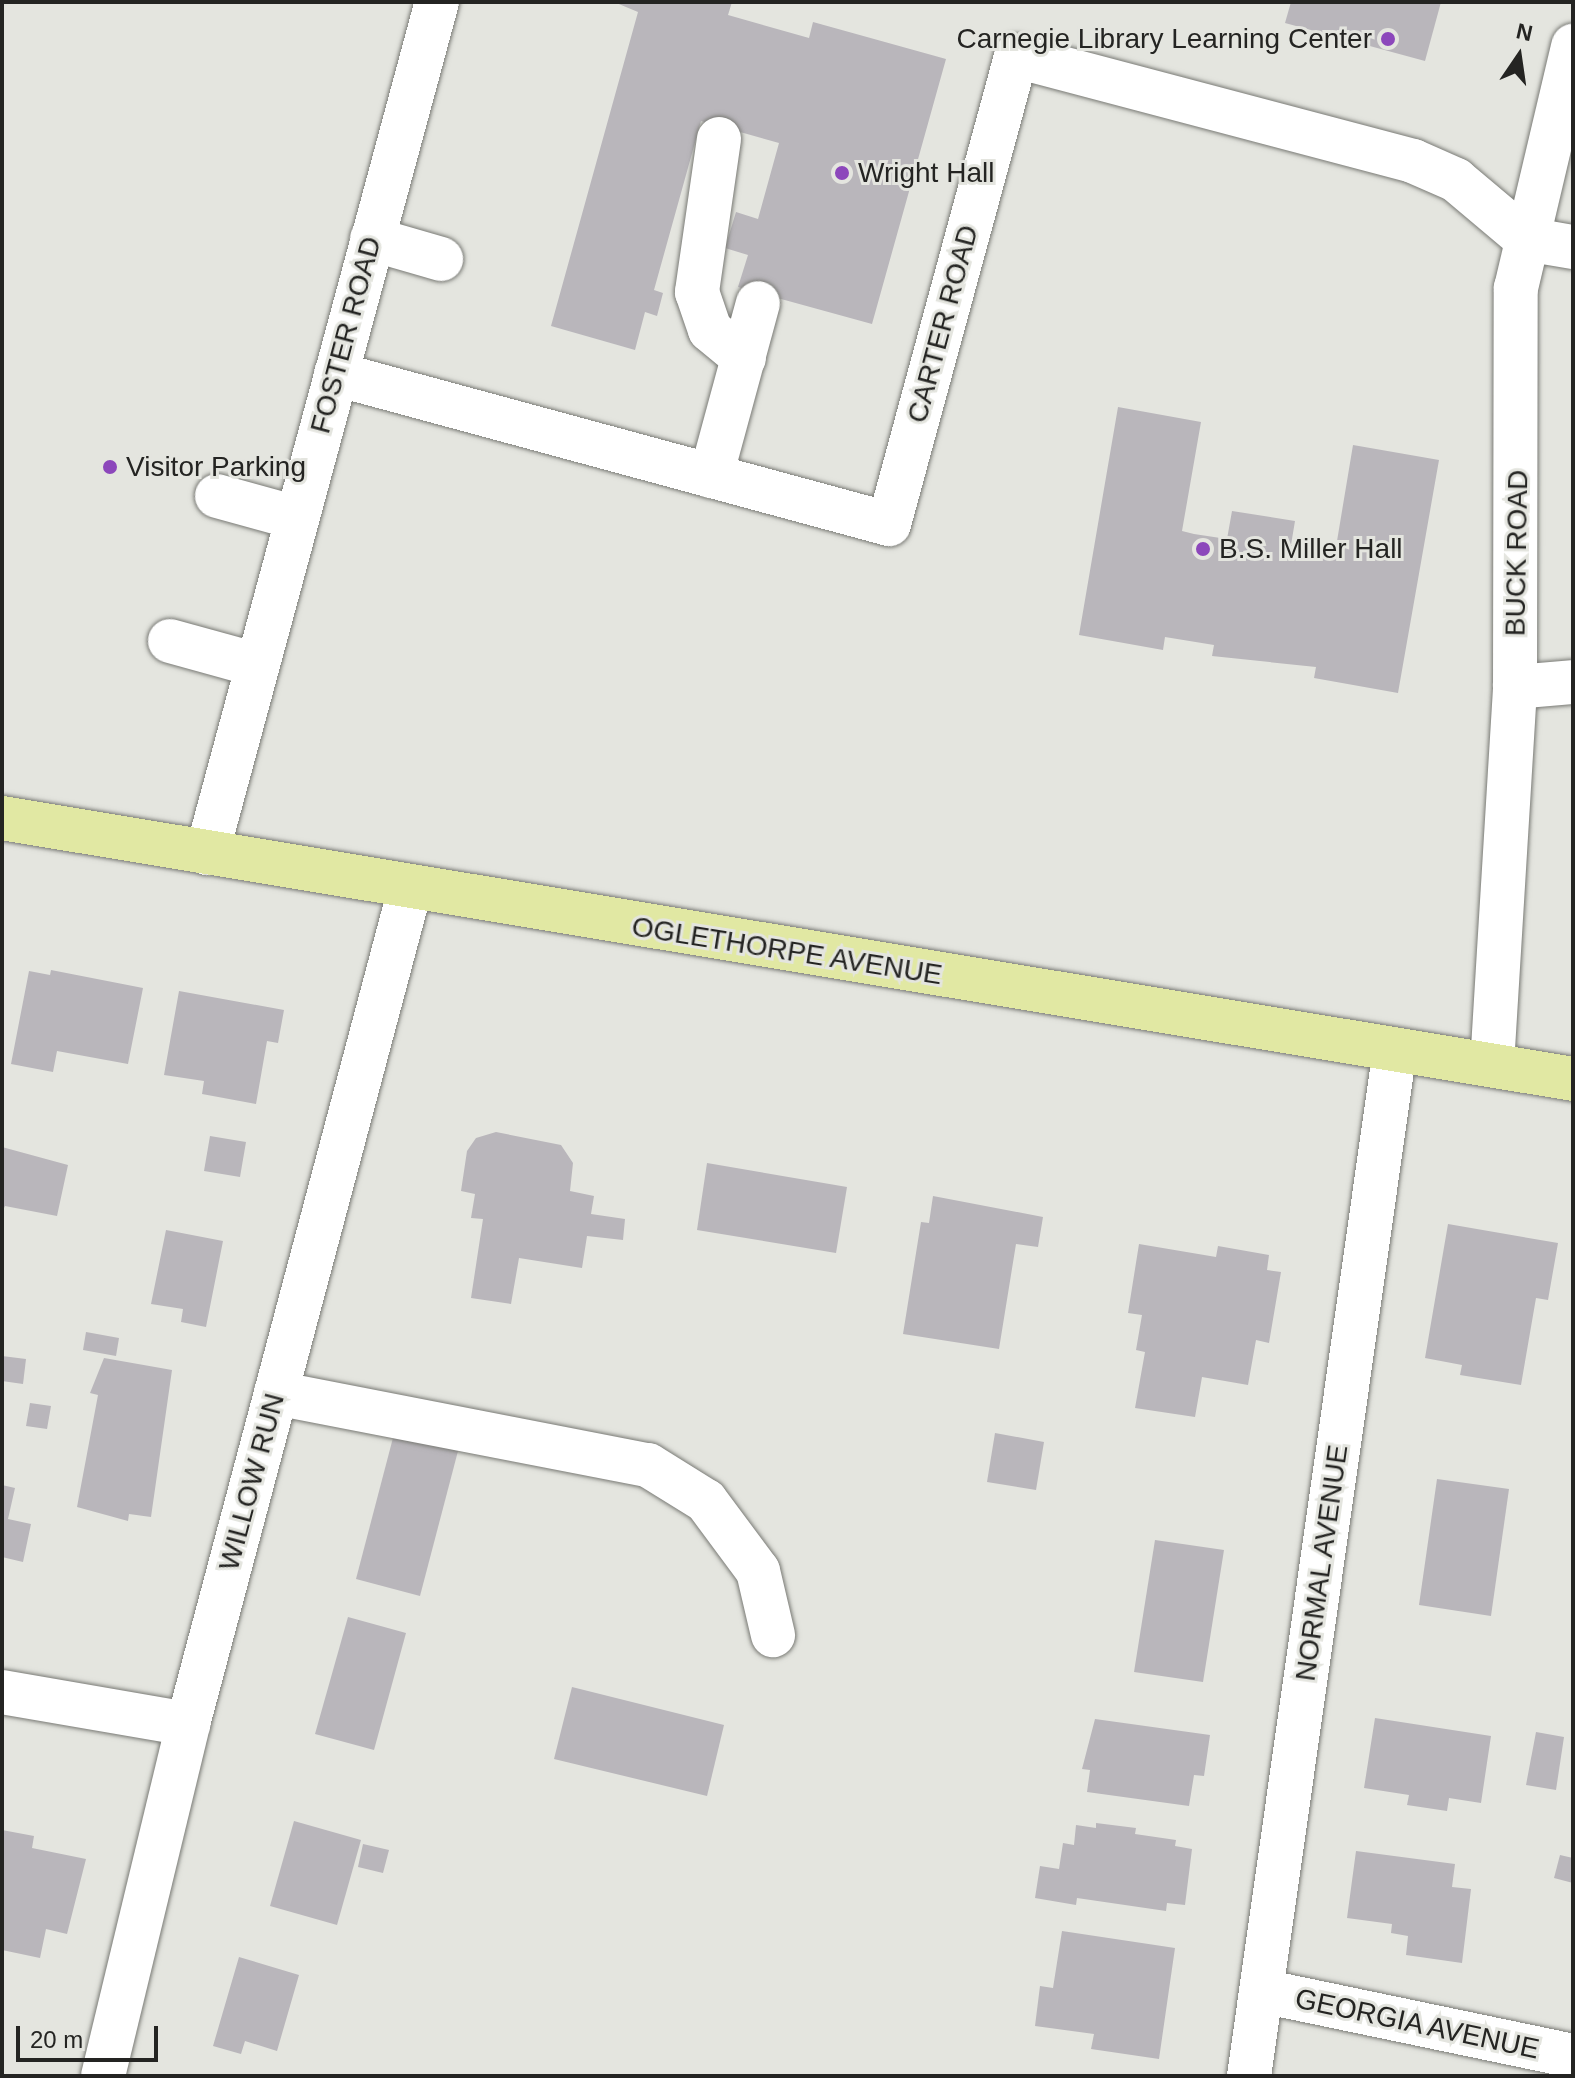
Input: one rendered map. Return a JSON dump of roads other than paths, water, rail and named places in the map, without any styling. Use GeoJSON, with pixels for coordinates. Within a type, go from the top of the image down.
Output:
{"type":"FeatureCollection","features":[{"type":"Feature","properties":{"kind":"main road","name":"OGLETHORPE AVENUE"},"geometry":{"type":"LineString","coordinates":[[2,818],[410,889],[1573,1079]]}},
{"type":"Feature","properties":{"kind":"street","name":"FOSTER ROAD"},"geometry":{"type":"LineString","coordinates":[[207,853],[437,2]]}},
{"type":"Feature","properties":{"kind":"street","name":"BUCK ROAD"},"geometry":{"type":"LineString","coordinates":[[1492,1065],[1515,687],[1516,288],[1573,46]]}},
{"type":"Feature","properties":{"kind":"street","name":"CARTER ROAD"},"geometry":{"type":"LineString","coordinates":[[336,374],[889,524],[1016,56],[1413,161],[1456,180],[1526,239]]}},
{"type":"Feature","properties":{"kind":"street"},"geometry":{"type":"LineString","coordinates":[[719,139],[697,292],[710,330],[744,358]]}},
{"type":"Feature","properties":{"kind":"street"},"geometry":{"type":"LineString","coordinates":[[372,239],[441,259]]}},
{"type":"Feature","properties":{"kind":"street"},"geometry":{"type":"LineString","coordinates":[[1526,239],[1573,247]]}},
{"type":"Feature","properties":{"kind":"street"},"geometry":{"type":"LineString","coordinates":[[711,476],[758,303]]}},
{"type":"Feature","properties":{"kind":"street"},"geometry":{"type":"LineString","coordinates":[[217,496],[297,518]]}},
{"type":"Feature","properties":{"kind":"street"},"geometry":{"type":"LineString","coordinates":[[170,641],[257,665]]}},
{"type":"Feature","properties":{"kind":"street"},"geometry":{"type":"LineString","coordinates":[[1515,687],[1573,682]]}},
{"type":"Feature","properties":{"kind":"street","name":"WILLOW RUN"},"geometry":{"type":"LineString","coordinates":[[103,2076],[188,1724],[410,889]]}},
{"type":"Feature","properties":{"kind":"street","name":"NORMAL AVENUE"},"geometry":{"type":"LineString","coordinates":[[1249,2076],[1395,1049]]}},
{"type":"Feature","properties":{"kind":"street"},"geometry":{"type":"LineString","coordinates":[[276,1393],[648,1465],[706,1501],[758,1571],[773,1635]]}},
{"type":"Feature","properties":{"kind":"street"},"geometry":{"type":"LineString","coordinates":[[2,1692],[188,1724]]}},
{"type":"Feature","properties":{"kind":"street","name":"GEORGIA AVENUE"},"geometry":{"type":"LineString","coordinates":[[1262,1991],[1573,2056]]}},
{"type":"Feature","properties":{"kind":"place","name":"Carnegie Library Learning Center"},"geometry":{"type":"Point","coordinates":[1388,39]}},
{"type":"Feature","properties":{"kind":"place","name":"Wright Hall"},"geometry":{"type":"Point","coordinates":[842,173]}},
{"type":"Feature","properties":{"kind":"place","name":"Visitor Parking"},"geometry":{"type":"Point","coordinates":[110,467]}},
{"type":"Feature","properties":{"kind":"place","name":"B.S. Miller Hall"},"geometry":{"type":"Point","coordinates":[1203,549]}}]}
